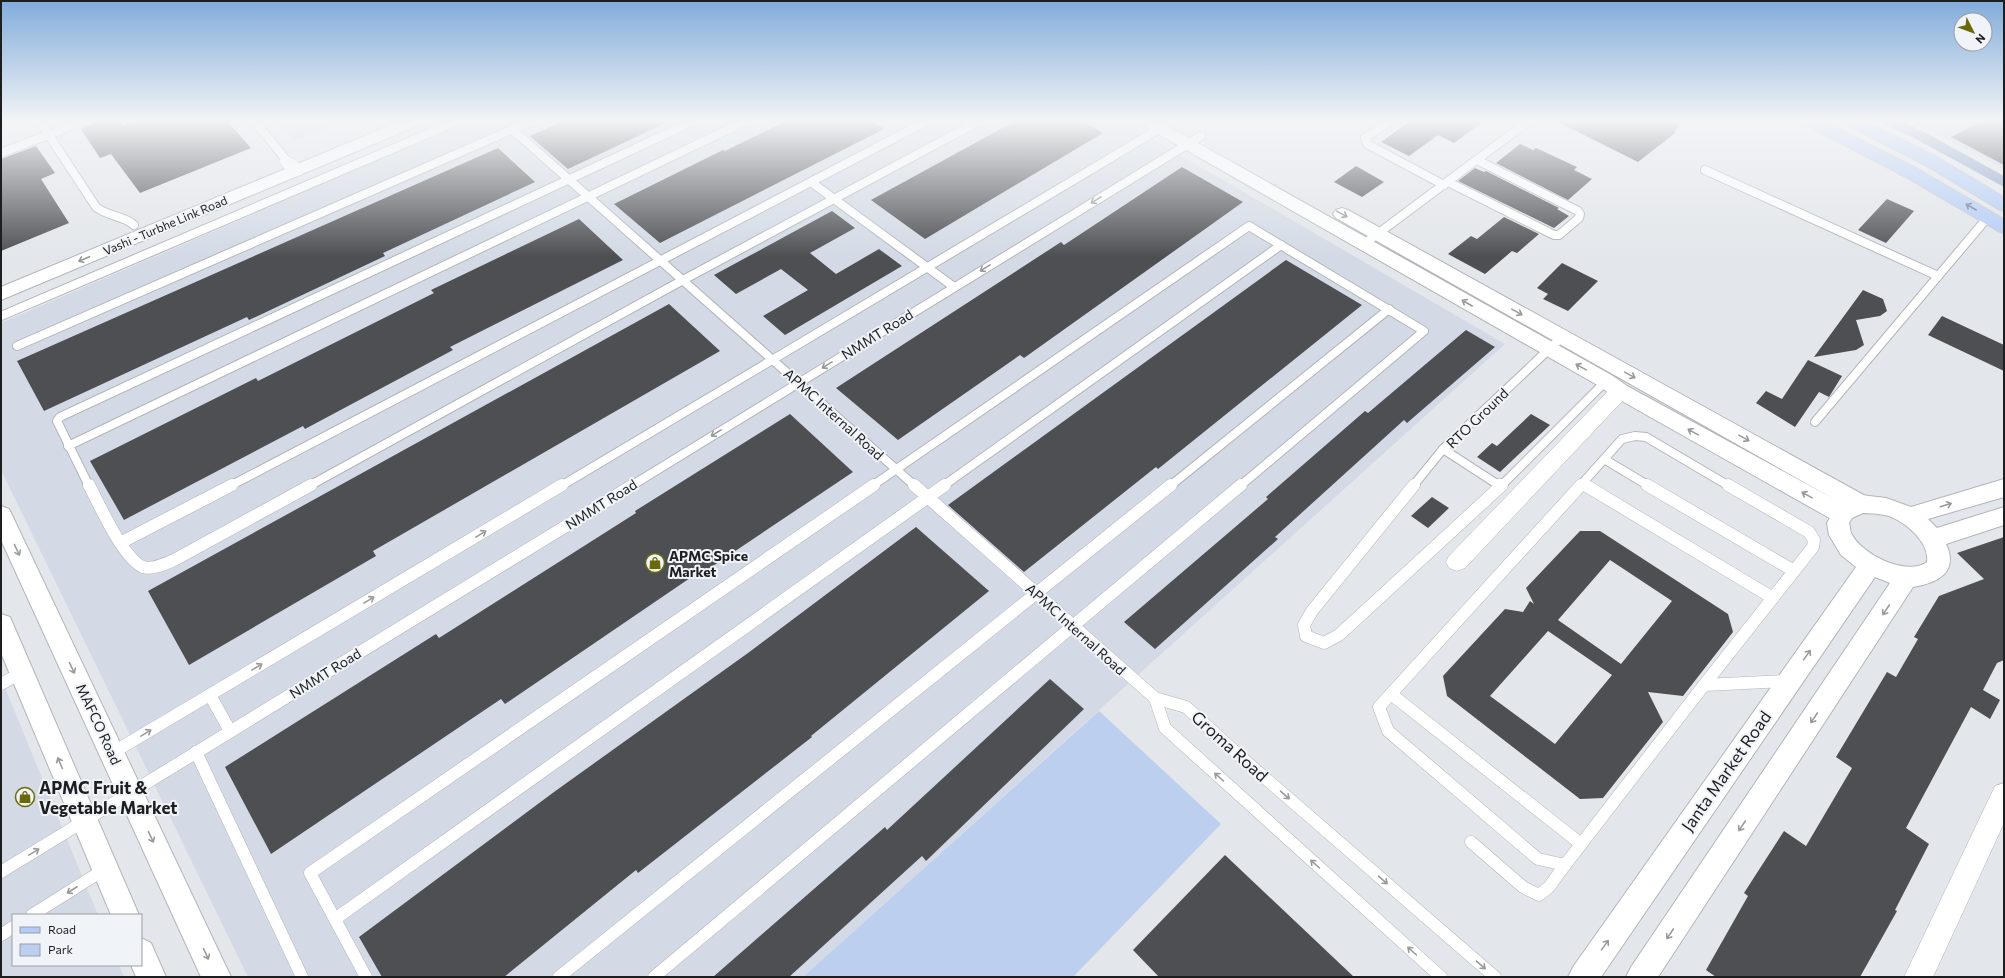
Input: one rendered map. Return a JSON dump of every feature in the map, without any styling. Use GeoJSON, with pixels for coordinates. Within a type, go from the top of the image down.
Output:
{"type":"FeatureCollection","features":[{"type":"Feature","properties":{"kind":"main road","name":"Vashi - Turbhe Link Road"},"geometry":{"type":"LineString","coordinates":[[1,279],[134,225],[292,166]]}},
{"type":"Feature","properties":{"kind":"main road","name":"Vashi - Turbhe Link Road"},"geometry":{"type":"LineString","coordinates":[[1,294],[292,166]]}},
{"type":"Feature","properties":{"kind":"main road"},"geometry":{"type":"LineString","coordinates":[[1240,166],[1556,343],[1861,504]]}},
{"type":"Feature","properties":{"kind":"main road"},"geometry":{"type":"LineString","coordinates":[[1898,166],[2004,227]]}},
{"type":"Feature","properties":{"kind":"main road"},"geometry":{"type":"LineString","coordinates":[[1938,166],[2004,205]]}},
{"type":"Feature","properties":{"kind":"main road"},"geometry":{"type":"LineString","coordinates":[[1556,343],[1613,386],[1841,514]]}},
{"type":"Feature","properties":{"kind":"main road"},"geometry":{"type":"LineString","coordinates":[[1909,516],[2004,488]]}},
{"type":"Feature","properties":{"kind":"main road"},"geometry":{"type":"LineString","coordinates":[[1861,504],[1876,504],[1909,516],[1923,526],[1933,539],[1939,551],[1939,562],[1933,571],[1922,576],[1907,577],[1882,571],[1870,565],[1854,553],[1843,539],[1839,530],[1838,522],[1841,514],[1848,507],[1861,504]]}},
{"type":"Feature","properties":{"kind":"main road","name":"MAFCO Road"},"geometry":{"type":"LineString","coordinates":[[1,515],[216,977]]}},
{"type":"Feature","properties":{"kind":"main road"},"geometry":{"type":"LineString","coordinates":[[1933,539],[2004,516]]}},
{"type":"Feature","properties":{"kind":"main road","name":"Janta Market Road"},"geometry":{"type":"LineString","coordinates":[[1582,977],[1870,565]]}},
{"type":"Feature","properties":{"kind":"main road"},"geometry":{"type":"LineString","coordinates":[[1641,977],[1907,577]]}},
{"type":"Feature","properties":{"kind":"main road"},"geometry":{"type":"LineString","coordinates":[[4,638],[11,678],[84,821],[125,914]]}},
{"type":"Feature","properties":{"kind":"main road"},"geometry":{"type":"LineString","coordinates":[[142,955],[151,977]]}},
{"type":"Feature","properties":{"kind":"street"},"geometry":{"type":"LineString","coordinates":[[1457,562],[1613,386]]}},
{"type":"Feature","properties":{"kind":"street"},"geometry":{"type":"LineString","coordinates":[[1921,975],[2001,811]]}},
{"type":"Feature","properties":{"kind":"lane"},"geometry":{"type":"LineString","coordinates":[[69,166],[96,207],[110,216],[120,215],[128,218],[134,225]]}},
{"type":"Feature","properties":{"kind":"lane"},"geometry":{"type":"LineString","coordinates":[[1,316],[353,166]]}},
{"type":"Feature","properties":{"kind":"lane"},"geometry":{"type":"LineString","coordinates":[[17,346],[431,166]]}},
{"type":"Feature","properties":{"kind":"lane","name":"APMC Internal Road"},"geometry":{"type":"LineString","coordinates":[[553,166],[1154,698]]}},
{"type":"Feature","properties":{"kind":"lane"},"geometry":{"type":"LineString","coordinates":[[599,166],[65,414],[57,421],[68,446],[120,543],[134,561],[144,567],[159,566],[176,559],[683,280],[896,166]]}},
{"type":"Feature","properties":{"kind":"lane"},"geometry":{"type":"LineString","coordinates":[[68,446],[653,166]]}},
{"type":"Feature","properties":{"kind":"lane"},"geometry":{"type":"LineString","coordinates":[[120,543],[842,166]]}},
{"type":"Feature","properties":{"kind":"lane"},"geometry":{"type":"LineString","coordinates":[[112,753],[927,268],[1092,166]]}},
{"type":"Feature","properties":{"kind":"lane","name":"NMMT Road"},"geometry":{"type":"LineString","coordinates":[[1,872],[1152,166]]}},
{"type":"Feature","properties":{"kind":"lane"},"geometry":{"type":"LineString","coordinates":[[1411,166],[1554,235],[1559,235],[1579,218],[1580,214],[1578,211],[1488,166]]}},
{"type":"Feature","properties":{"kind":"lane"},"geometry":{"type":"LineString","coordinates":[[1371,239],[1469,166]]}},
{"type":"Feature","properties":{"kind":"lane"},"geometry":{"type":"LineString","coordinates":[[1706,170],[1938,276]]}},
{"type":"Feature","properties":{"kind":"lane"},"geometry":{"type":"LineString","coordinates":[[811,182],[954,287]]}},
{"type":"Feature","properties":{"kind":"lane"},"geometry":{"type":"LineString","coordinates":[[1815,422],[1988,217]]}},
{"type":"Feature","properties":{"kind":"lane"},"geometry":{"type":"LineString","coordinates":[[366,977],[310,873],[1250,226],[1424,331],[654,977]]}},
{"type":"Feature","properties":{"kind":"lane"},"geometry":{"type":"LineString","coordinates":[[335,919],[1281,245]]}},
{"type":"Feature","properties":{"kind":"lane"},"geometry":{"type":"LineString","coordinates":[[559,977],[1388,309]]}},
{"type":"Feature","properties":{"kind":"lane","name":"RTO Ground"},"geometry":{"type":"LineString","coordinates":[[1501,486],[1443,449],[1556,343]]}},
{"type":"Feature","properties":{"kind":"lane"},"geometry":{"type":"LineString","coordinates":[[1443,449],[1312,611],[1304,625],[1306,636],[1324,643],[1339,636],[1501,486],[1613,386]]}},
{"type":"Feature","properties":{"kind":"lane"},"geometry":{"type":"LineString","coordinates":[[1471,842],[1523,887],[1539,895],[1549,887],[1704,685],[1813,547],[1814,540],[1809,532],[1646,437],[1635,436],[1622,439],[1379,707],[1388,731],[1538,859],[1565,865]]}},
{"type":"Feature","properties":{"kind":"lane"},"geometry":{"type":"LineString","coordinates":[[1604,459],[1794,571]]}},
{"type":"Feature","properties":{"kind":"lane"},"geometry":{"type":"LineString","coordinates":[[1582,483],[1773,598]]}},
{"type":"Feature","properties":{"kind":"lane"},"geometry":{"type":"LineString","coordinates":[[1704,685],[1789,681]]}},
{"type":"Feature","properties":{"kind":"lane"},"geometry":{"type":"LineString","coordinates":[[1391,694],[1581,844]]}},
{"type":"Feature","properties":{"kind":"lane"},"geometry":{"type":"LineString","coordinates":[[210,695],[230,731]]}},
{"type":"Feature","properties":{"kind":"lane","name":"Groma Road"},"geometry":{"type":"LineString","coordinates":[[1154,698],[1165,728],[1441,977]]}},
{"type":"Feature","properties":{"kind":"lane","name":"Groma Road"},"geometry":{"type":"LineString","coordinates":[[1154,698],[1186,707],[1495,977]]}},
{"type":"Feature","properties":{"kind":"lane"},"geometry":{"type":"LineString","coordinates":[[196,752],[302,977]]}},
{"type":"Feature","properties":{"kind":"lane"},"geometry":{"type":"LineString","coordinates":[[34,914],[105,869]]}},
{"type":"Feature","properties":{"kind":"lane"},"geometry":{"type":"LineString","coordinates":[[1,935],[12,928]]}},
{"type":"Feature","properties":{"kind":"shaded area","name":"APMC Spice Market"},"geometry":{"type":"Polygon","coordinates":[[[366,166],[1198,166],[1505,344],[803,977],[248,977],[1,470],[1,323],[366,166]]]}},
{"type":"Feature","properties":{"kind":"shaded area"},"geometry":{"type":"Polygon","coordinates":[[[1998,166],[2004,166],[2004,169],[1998,166]]]}},
{"type":"Feature","properties":{"kind":"shaded area","name":"APMC Fruit & Vegetable Market"},"geometry":{"type":"Polygon","coordinates":[[[1,678],[98,914],[12,914],[12,966],[119,966],[124,977],[1,977],[1,678]]]}},
{"type":"Feature","properties":{"kind":"green space"},"geometry":{"type":"Polygon","coordinates":[[[1099,711],[1221,824],[1073,977],[803,977],[1099,711]]]}},
{"type":"Feature","properties":{"kind":"building"},"geometry":{"type":"Polygon","coordinates":[[[1,166],[50,166],[55,173],[41,179],[69,223],[1,251],[1,166]]]}},
{"type":"Feature","properties":{"kind":"building"},"geometry":{"type":"Polygon","coordinates":[[[120,166],[207,166],[140,193],[120,166]]]}},
{"type":"Feature","properties":{"kind":"building"},"geometry":{"type":"Polygon","coordinates":[[[458,166],[517,166],[535,182],[383,253],[385,256],[249,320],[247,317],[44,411],[17,361],[458,166]]]}},
{"type":"Feature","properties":{"kind":"building"},"geometry":{"type":"Polygon","coordinates":[[[564,166],[575,166],[568,169],[564,166]]]}},
{"type":"Feature","properties":{"kind":"building"},"geometry":{"type":"Polygon","coordinates":[[[691,166],[812,166],[660,243],[614,204],[691,166]]]}},
{"type":"Feature","properties":{"kind":"building"},"geometry":{"type":"Polygon","coordinates":[[[934,166],[1048,166],[925,239],[871,200],[934,166]]]}},
{"type":"Feature","properties":{"kind":"building"},"geometry":{"type":"Polygon","coordinates":[[[1356,166],[1384,182],[1362,197],[1334,182],[1356,166]]]}},
{"type":"Feature","properties":{"kind":"building"},"geometry":{"type":"Polygon","coordinates":[[[1501,166],[1574,166],[1577,167],[1574,170],[1592,179],[1568,200],[1501,166]]]}},
{"type":"Feature","properties":{"kind":"building"},"geometry":{"type":"Polygon","coordinates":[[[1182,167],[1243,202],[1024,358],[1020,355],[898,440],[836,388],[1061,242],[1064,245],[1182,167]]]}},
{"type":"Feature","properties":{"kind":"building"},"geometry":{"type":"Polygon","coordinates":[[[1475,168],[1484,172],[1486,171],[1559,208],[1557,209],[1569,216],[1554,228],[1458,181],[1475,168]]]}},
{"type":"Feature","properties":{"kind":"building"},"geometry":{"type":"Polygon","coordinates":[[[1887,199],[1914,211],[1886,243],[1858,230],[1887,199]]]}},
{"type":"Feature","properties":{"kind":"building"},"geometry":{"type":"Polygon","coordinates":[[[832,211],[855,228],[810,253],[836,274],[879,249],[902,266],[785,335],[763,316],[808,290],[781,269],[736,294],[714,275],[832,211]]]}},
{"type":"Feature","properties":{"kind":"building"},"geometry":{"type":"Polygon","coordinates":[[[1504,217],[1539,234],[1517,253],[1512,251],[1485,274],[1448,254],[1471,236],[1477,239],[1504,217]]]}},
{"type":"Feature","properties":{"kind":"building"},"geometry":{"type":"Polygon","coordinates":[[[579,219],[623,260],[450,347],[453,350],[305,429],[303,426],[124,520],[90,461],[256,378],[258,381],[434,293],[431,290],[579,219]]]}},
{"type":"Feature","properties":{"kind":"building"},"geometry":{"type":"Polygon","coordinates":[[[1286,260],[1362,305],[1158,469],[1156,467],[1024,572],[948,505],[1286,260]]]}},
{"type":"Feature","properties":{"kind":"building"},"geometry":{"type":"Polygon","coordinates":[[[1562,263],[1598,281],[1568,311],[1543,299],[1548,294],[1537,288],[1562,263]]]}},
{"type":"Feature","properties":{"kind":"building"},"geometry":{"type":"Polygon","coordinates":[[[1863,290],[1883,299],[1887,311],[1880,316],[1856,320],[1864,345],[1856,350],[1814,357],[1863,290]]]}},
{"type":"Feature","properties":{"kind":"building"},"geometry":{"type":"Polygon","coordinates":[[[669,304],[720,351],[373,551],[376,556],[189,665],[148,591],[669,304]]]}},
{"type":"Feature","properties":{"kind":"building"},"geometry":{"type":"Polygon","coordinates":[[[1942,316],[2004,345],[2004,371],[1928,335],[1942,316]]]}},
{"type":"Feature","properties":{"kind":"building"},"geometry":{"type":"Polygon","coordinates":[[[1466,330],[1495,347],[1407,423],[1404,420],[1275,537],[1278,539],[1155,649],[1124,622],[1268,499],[1266,497],[1365,411],[1368,413],[1466,330]]]}},
{"type":"Feature","properties":{"kind":"building"},"geometry":{"type":"Polygon","coordinates":[[[1808,360],[1842,376],[1829,397],[1819,392],[1795,427],[1756,403],[1766,391],[1782,399],[1808,360]]]}},
{"type":"Feature","properties":{"kind":"building"},"geometry":{"type":"Polygon","coordinates":[[[790,414],[853,472],[695,578],[693,576],[505,704],[501,699],[271,854],[225,767],[436,634],[439,638],[636,513],[635,511],[790,414]]]}},
{"type":"Feature","properties":{"kind":"building"},"geometry":{"type":"Polygon","coordinates":[[[1531,414],[1550,425],[1500,472],[1477,457],[1492,443],[1497,446],[1531,414]]]}},
{"type":"Feature","properties":{"kind":"building"},"geometry":{"type":"Polygon","coordinates":[[[1432,497],[1449,508],[1428,528],[1411,516],[1432,497]]]}},
{"type":"Feature","properties":{"kind":"building"},"geometry":{"type":"Polygon","coordinates":[[[916,527],[989,591],[811,736],[812,737],[638,873],[636,870],[504,977],[382,977],[359,937],[554,792],[748,653],[916,527]]]}},
{"type":"Feature","properties":{"kind":"building"},"geometry":{"type":"Polygon","coordinates":[[[1580,531],[1600,531],[1728,614],[1733,632],[1683,696],[1648,692],[1663,722],[1603,798],[1580,799],[1447,696],[1443,676],[1505,609],[1523,612],[1530,601],[1534,604],[1526,588],[1580,531]],[[1610,560],[1558,620],[1621,664],[1672,601],[1610,560]],[[1548,631],[1490,696],[1555,744],[1612,675],[1548,631]]]}},
{"type":"Feature","properties":{"kind":"building"},"geometry":{"type":"Polygon","coordinates":[[[2004,537],[2004,660],[1997,663],[1983,690],[2000,700],[1990,719],[1971,707],[1906,828],[1929,844],[1895,910],[1897,911],[1860,977],[1716,977],[1706,970],[1748,896],[1744,893],[1784,831],[1806,846],[1852,768],[1836,757],[1887,672],[1896,677],[1918,639],[1914,637],[1939,596],[1984,579],[1957,553],[2004,537]]]}},
{"type":"Feature","properties":{"kind":"building"},"geometry":{"type":"Polygon","coordinates":[[[1050,679],[1084,709],[926,861],[922,856],[789,977],[713,977],[885,827],[887,830],[1050,679]]]}},
{"type":"Feature","properties":{"kind":"building"},"geometry":{"type":"Polygon","coordinates":[[[1225,855],[1354,977],[1159,977],[1133,950],[1225,855]]]}},
{"type":"Feature","properties":{"kind":"waterway"},"geometry":{"type":"LineString","coordinates":[[1974,166],[2004,182]]}},
{"type":"Feature","properties":{"kind":"place","name":"APMC Spice Market"},"geometry":{"type":"Point","coordinates":[655,563]}},
{"type":"Feature","properties":{"kind":"place","name":"APMC Fruit & Vegetable Market"},"geometry":{"type":"Point","coordinates":[25,797]}}]}
